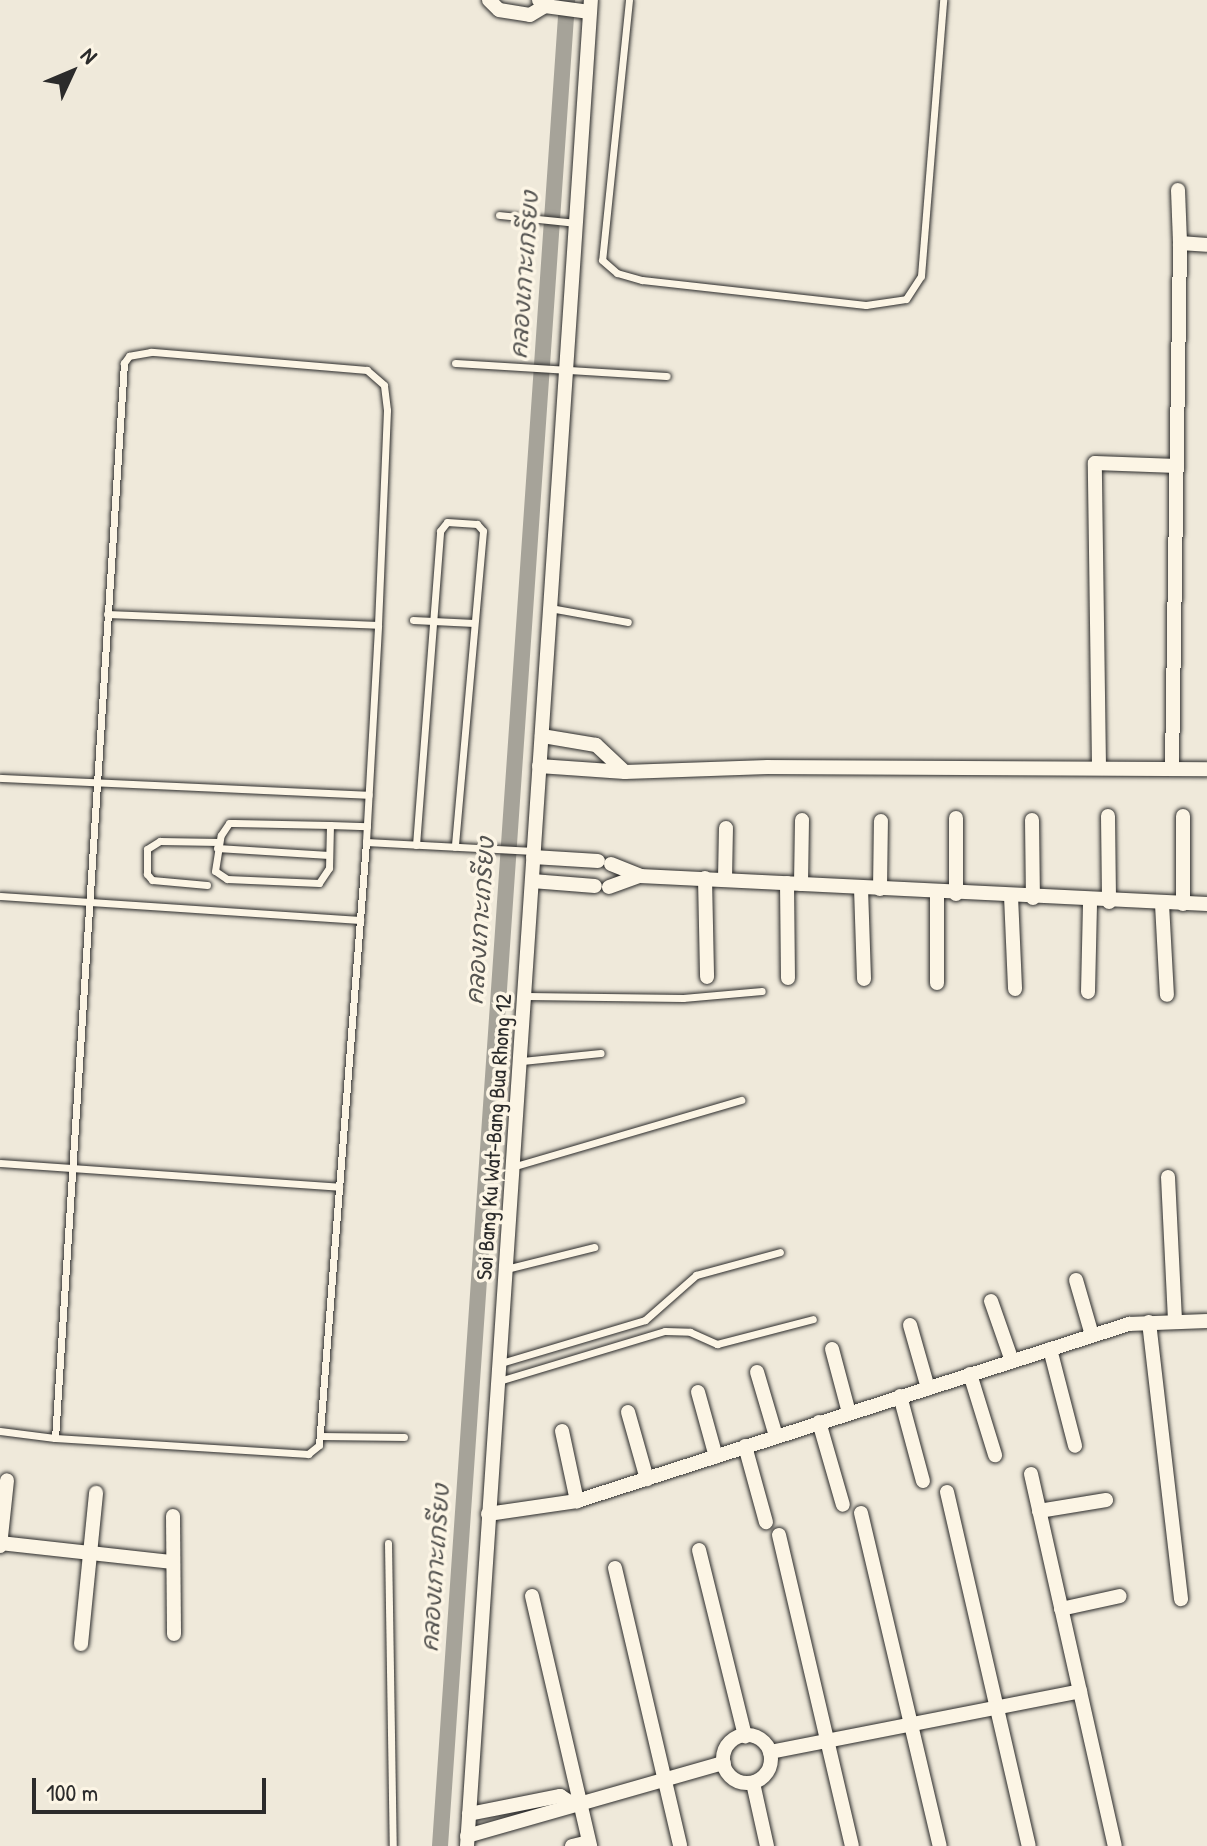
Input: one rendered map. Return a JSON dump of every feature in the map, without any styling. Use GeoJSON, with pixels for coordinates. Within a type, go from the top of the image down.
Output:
{"type":"FeatureCollection","features":[{"type":"Feature","properties":{"kind":"street"},"geometry":{"type":"LineString","coordinates":[[489,0],[499,10],[530,15],[544,4],[572,10],[591,6]]}},
{"type":"Feature","properties":{"kind":"street","name":"Soi Bang Ku Wat-Bang Bua Rhong 12"},"geometry":{"type":"LineString","coordinates":[[467,1841],[591,6]]}},
{"type":"Feature","properties":{"kind":"street"},"geometry":{"type":"LineString","coordinates":[[1172,766],[1180,243],[1178,190]]}},
{"type":"Feature","properties":{"kind":"street"},"geometry":{"type":"LineString","coordinates":[[1180,243],[1207,245]]}},
{"type":"Feature","properties":{"kind":"street"},"geometry":{"type":"LineString","coordinates":[[1099,766],[1095,463],[1177,466]]}},
{"type":"Feature","properties":{"kind":"street"},"geometry":{"type":"LineString","coordinates":[[542,736],[596,745],[625,772]]}},
{"type":"Feature","properties":{"kind":"street"},"geometry":{"type":"LineString","coordinates":[[539,766],[625,772],[1099,766],[1207,769]]}},
{"type":"Feature","properties":{"kind":"street"},"geometry":{"type":"LineString","coordinates":[[1108,816],[1109,902]]}},
{"type":"Feature","properties":{"kind":"street"},"geometry":{"type":"LineString","coordinates":[[1183,816],[1183,904]]}},
{"type":"Feature","properties":{"kind":"street"},"geometry":{"type":"LineString","coordinates":[[956,818],[956,894]]}},
{"type":"Feature","properties":{"kind":"street"},"geometry":{"type":"LineString","coordinates":[[788,978],[794,883],[802,820]]}},
{"type":"Feature","properties":{"kind":"street"},"geometry":{"type":"LineString","coordinates":[[1032,820],[1033,898]]}},
{"type":"Feature","properties":{"kind":"street"},"geometry":{"type":"LineString","coordinates":[[880,889],[881,821]]}},
{"type":"Feature","properties":{"kind":"street"},"geometry":{"type":"LineString","coordinates":[[725,879],[726,828]]}},
{"type":"Feature","properties":{"kind":"street"},"geometry":{"type":"LineString","coordinates":[[534,854],[604,862],[640,876]]}},
{"type":"Feature","properties":{"kind":"street"},"geometry":{"type":"LineString","coordinates":[[532,881],[602,886],[640,876],[705,878],[1109,902],[1207,904]]}},
{"type":"Feature","properties":{"kind":"street"},"geometry":{"type":"LineString","coordinates":[[705,878],[707,977]]}},
{"type":"Feature","properties":{"kind":"street"},"geometry":{"type":"LineString","coordinates":[[861,888],[864,979]]}},
{"type":"Feature","properties":{"kind":"street"},"geometry":{"type":"LineString","coordinates":[[937,892],[937,983]]}},
{"type":"Feature","properties":{"kind":"street"},"geometry":{"type":"LineString","coordinates":[[1011,896],[1015,989]]}},
{"type":"Feature","properties":{"kind":"street"},"geometry":{"type":"LineString","coordinates":[[1088,992],[1090,901]]}},
{"type":"Feature","properties":{"kind":"street"},"geometry":{"type":"LineString","coordinates":[[1162,904],[1167,995]]}},
{"type":"Feature","properties":{"kind":"street"},"geometry":{"type":"LineString","coordinates":[[1168,1177],[1175,1321]]}},
{"type":"Feature","properties":{"kind":"street"},"geometry":{"type":"LineString","coordinates":[[1076,1280],[1092,1335]]}},
{"type":"Feature","properties":{"kind":"street"},"geometry":{"type":"LineString","coordinates":[[991,1301],[1012,1361]]}},
{"type":"Feature","properties":{"kind":"street"},"geometry":{"type":"LineString","coordinates":[[488,1514],[577,1501],[1092,1335],[1149,1322],[1207,1321]]}},
{"type":"Feature","properties":{"kind":"street"},"geometry":{"type":"LineString","coordinates":[[1149,1322],[1181,1599]]}},
{"type":"Feature","properties":{"kind":"street"},"geometry":{"type":"LineString","coordinates":[[910,1325],[928,1388]]}},
{"type":"Feature","properties":{"kind":"street"},"geometry":{"type":"LineString","coordinates":[[832,1349],[849,1413]]}},
{"type":"Feature","properties":{"kind":"street"},"geometry":{"type":"LineString","coordinates":[[1050,1349],[1075,1446]]}},
{"type":"Feature","properties":{"kind":"street"},"geometry":{"type":"LineString","coordinates":[[757,1372],[776,1436]]}},
{"type":"Feature","properties":{"kind":"street"},"geometry":{"type":"LineString","coordinates":[[970,1374],[995,1455]]}},
{"type":"Feature","properties":{"kind":"street"},"geometry":{"type":"LineString","coordinates":[[698,1392],[716,1457]]}},
{"type":"Feature","properties":{"kind":"street"},"geometry":{"type":"LineString","coordinates":[[900,1396],[923,1481]]}},
{"type":"Feature","properties":{"kind":"street"},"geometry":{"type":"LineString","coordinates":[[628,1412],[647,1479]]}},
{"type":"Feature","properties":{"kind":"street"},"geometry":{"type":"LineString","coordinates":[[819,1422],[843,1505]]}},
{"type":"Feature","properties":{"kind":"street"},"geometry":{"type":"LineString","coordinates":[[562,1431],[577,1501]]}},
{"type":"Feature","properties":{"kind":"street"},"geometry":{"type":"LineString","coordinates":[[745,1446],[766,1522]]}},
{"type":"Feature","properties":{"kind":"street"},"geometry":{"type":"LineString","coordinates":[[1031,1474],[1115,1846]]}},
{"type":"Feature","properties":{"kind":"street"},"geometry":{"type":"LineString","coordinates":[[7,1480],[0,1544],[173,1562]]}},
{"type":"Feature","properties":{"kind":"street"},"geometry":{"type":"LineString","coordinates":[[947,1492],[1029,1846]]}},
{"type":"Feature","properties":{"kind":"street"},"geometry":{"type":"LineString","coordinates":[[81,1644],[96,1493]]}},
{"type":"Feature","properties":{"kind":"street"},"geometry":{"type":"LineString","coordinates":[[1039,1511],[1106,1500]]}},
{"type":"Feature","properties":{"kind":"street"},"geometry":{"type":"LineString","coordinates":[[861,1513],[940,1846]]}},
{"type":"Feature","properties":{"kind":"street"},"geometry":{"type":"LineString","coordinates":[[173,1516],[174,1634]]}},
{"type":"Feature","properties":{"kind":"street"},"geometry":{"type":"LineString","coordinates":[[779,1535],[852,1846]]}},
{"type":"Feature","properties":{"kind":"street"},"geometry":{"type":"LineString","coordinates":[[699,1550],[745,1736]]}},
{"type":"Feature","properties":{"kind":"street"},"geometry":{"type":"LineString","coordinates":[[615,1568],[680,1846]]}},
{"type":"Feature","properties":{"kind":"street"},"geometry":{"type":"LineString","coordinates":[[532,1596],[576,1802],[590,1844],[572,1846]]}},
{"type":"Feature","properties":{"kind":"street"},"geometry":{"type":"LineString","coordinates":[[1061,1609],[1120,1596]]}},
{"type":"Feature","properties":{"kind":"street"},"geometry":{"type":"LineString","coordinates":[[770,1752],[1080,1691]]}},
{"type":"Feature","properties":{"kind":"street"},"geometry":{"type":"LineString","coordinates":[[724,1763],[731,1742],[745,1736],[760,1740],[770,1752],[769,1768],[753,1783]]}},
{"type":"Feature","properties":{"kind":"street"},"geometry":{"type":"LineString","coordinates":[[467,1841],[562,1813],[576,1802],[664,1776],[724,1763]]}},
{"type":"Feature","properties":{"kind":"street"},"geometry":{"type":"LineString","coordinates":[[724,1763],[737,1781],[753,1783]]}},
{"type":"Feature","properties":{"kind":"street"},"geometry":{"type":"LineString","coordinates":[[753,1783],[767,1846]]}},
{"type":"Feature","properties":{"kind":"street"},"geometry":{"type":"LineString","coordinates":[[469,1814],[560,1796],[576,1802]]}},
{"type":"Feature","properties":{"kind":"lane"},"geometry":{"type":"LineString","coordinates":[[629,0],[602,260],[617,273],[642,280],[880,305],[906,299],[921,276],[943,0]]}},
{"type":"Feature","properties":{"kind":"lane"},"geometry":{"type":"LineString","coordinates":[[499,215],[576,223]]}},
{"type":"Feature","properties":{"kind":"lane"},"geometry":{"type":"LineString","coordinates":[[0,1431],[55,1438],[308,1454],[322,1436],[366,842],[378,625],[387,410],[379,377],[367,370],[151,352],[129,356],[124,363],[55,1438]]}},
{"type":"Feature","properties":{"kind":"lane"},"geometry":{"type":"LineString","coordinates":[[455,363],[524,364],[667,376]]}},
{"type":"Feature","properties":{"kind":"lane"},"geometry":{"type":"LineString","coordinates":[[416,845],[440,531],[447,522],[477,524],[483,531],[455,847]]}},
{"type":"Feature","properties":{"kind":"lane"},"geometry":{"type":"LineString","coordinates":[[550,608],[628,622]]}},
{"type":"Feature","properties":{"kind":"lane"},"geometry":{"type":"LineString","coordinates":[[107,614],[378,625]]}},
{"type":"Feature","properties":{"kind":"lane"},"geometry":{"type":"LineString","coordinates":[[413,620],[474,623]]}},
{"type":"Feature","properties":{"kind":"lane"},"geometry":{"type":"LineString","coordinates":[[0,778],[98,785],[369,795]]}},
{"type":"Feature","properties":{"kind":"lane"},"geometry":{"type":"LineString","coordinates":[[330,825],[325,875],[314,884],[227,879],[215,871],[218,845],[229,823],[330,825],[367,826]]}},
{"type":"Feature","properties":{"kind":"lane"},"geometry":{"type":"LineString","coordinates":[[207,885],[152,880],[147,849],[160,841],[329,855]]}},
{"type":"Feature","properties":{"kind":"lane"},"geometry":{"type":"LineString","coordinates":[[366,842],[513,850],[534,854]]}},
{"type":"Feature","properties":{"kind":"lane"},"geometry":{"type":"LineString","coordinates":[[0,896],[360,920]]}},
{"type":"Feature","properties":{"kind":"lane"},"geometry":{"type":"LineString","coordinates":[[526,996],[683,998],[762,991]]}},
{"type":"Feature","properties":{"kind":"lane"},"geometry":{"type":"LineString","coordinates":[[522,1061],[601,1053]]}},
{"type":"Feature","properties":{"kind":"lane"},"geometry":{"type":"LineString","coordinates":[[512,1167],[741,1100]]}},
{"type":"Feature","properties":{"kind":"lane"},"geometry":{"type":"LineString","coordinates":[[0,1163],[339,1187]]}},
{"type":"Feature","properties":{"kind":"lane"},"geometry":{"type":"LineString","coordinates":[[506,1269],[594,1247]]}},
{"type":"Feature","properties":{"kind":"lane"},"geometry":{"type":"LineString","coordinates":[[501,1363],[645,1320],[696,1275],[780,1252]]}},
{"type":"Feature","properties":{"kind":"lane"},"geometry":{"type":"LineString","coordinates":[[499,1381],[665,1331],[690,1332],[717,1344],[813,1319]]}},
{"type":"Feature","properties":{"kind":"lane"},"geometry":{"type":"LineString","coordinates":[[322,1436],[404,1437]]}},
{"type":"Feature","properties":{"kind":"lane"},"geometry":{"type":"LineString","coordinates":[[388,1543],[393,1846]]}},
{"type":"Feature","properties":{"kind":"waterway","name":"คลองเกาะเกรียง"},"geometry":{"type":"LineString","coordinates":[[440,1846],[567,0]]}}]}
